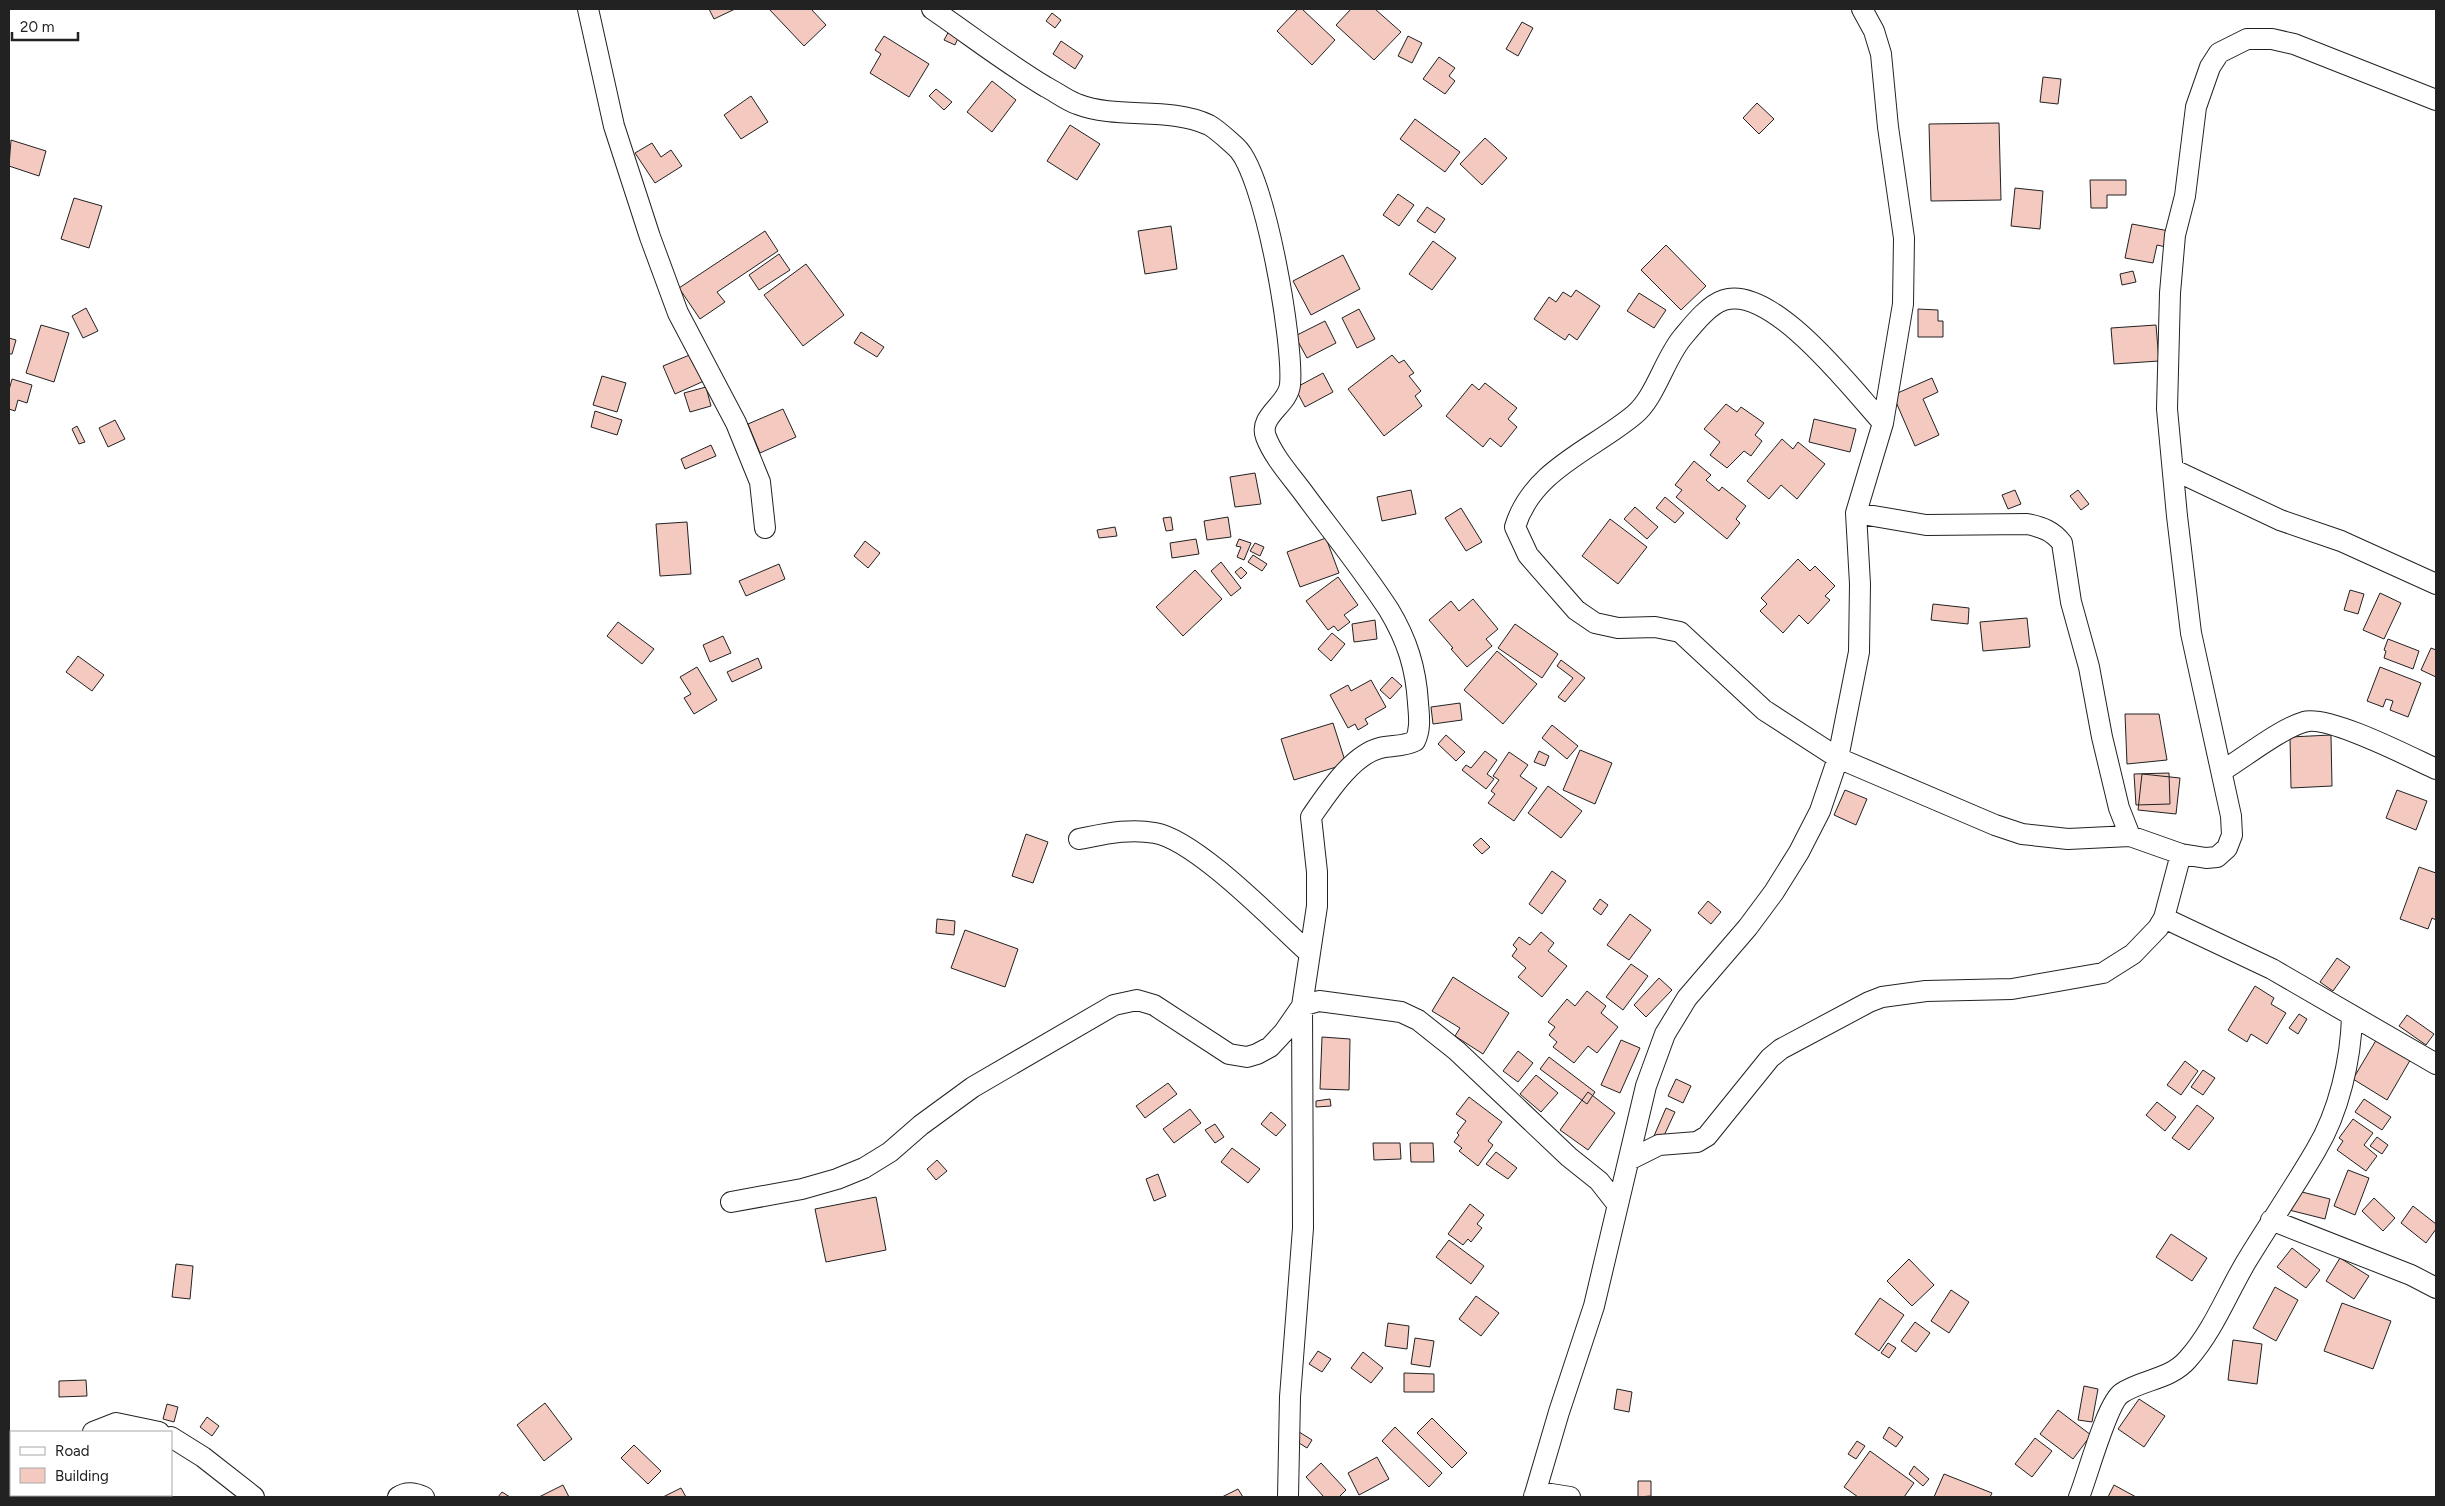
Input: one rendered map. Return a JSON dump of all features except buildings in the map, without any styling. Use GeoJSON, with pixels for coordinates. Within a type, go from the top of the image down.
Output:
{"type":"FeatureCollection","features":[{"type":"Feature","properties":{"kind":"street"},"geometry":{"type":"LineString","coordinates":[[588,9],[614,126],[650,237],[678,313],[736,423],[760,482],[765,528]]}},
{"type":"Feature","properties":{"kind":"street"},"geometry":{"type":"LineString","coordinates":[[932,9],[1014,68],[1077,104],[1119,113],[1187,118],[1210,126],[1238,148],[1257,183],[1270,236],[1289,352],[1290,386],[1286,399],[1269,416],[1265,426],[1265,435],[1289,474],[1375,589],[1401,630],[1412,659],[1420,726],[1415,741],[1407,745],[1379,748],[1359,759],[1348,768],[1311,817],[1317,872],[1317,906],[1308,952],[1302,1006],[1302,1228],[1290,1397],[1288,1497]]}},
{"type":"Feature","properties":{"kind":"street"},"geometry":{"type":"LineString","coordinates":[[1570,1497],[1551,1494],[1534,1497],[1559,1412],[1594,1306],[1646,1086],[1665,1034],[1687,998],[1748,927],[1800,852],[1820,811],[1838,758],[1860,644],[1860,584],[1856,512],[1883,423],[1903,304],[1904,238],[1888,127],[1881,54],[1874,30],[1862,9]]}},
{"type":"Feature","properties":{"kind":"street"},"geometry":{"type":"LineString","coordinates":[[1883,423],[1818,351],[1781,317],[1746,300],[1724,300],[1715,304],[1682,339],[1667,360],[1646,402],[1637,413],[1559,467],[1541,483],[1527,498],[1515,527],[1528,555],[1576,610],[1595,623],[1618,628],[1655,627],[1680,632],[1764,710],[1853,766],[2022,834],[2068,839],[2130,836],[2182,854],[2206,858],[2218,857],[2227,848],[2232,835],[2231,816],[2191,633],[2176,516],[2174,470],[2167,409],[2170,293],[2175,235],[2184,196],[2196,107],[2210,67],[2219,53],[2247,39],[2272,39],[2294,44],[2436,100]]}},
{"type":"Feature","properties":{"kind":"street"},"geometry":{"type":"LineString","coordinates":[[2174,470],[2280,520],[2341,541],[2436,584]]}},
{"type":"Feature","properties":{"kind":"street"},"geometry":{"type":"LineString","coordinates":[[1856,512],[1926,525],[2027,524],[2040,526],[2058,537],[2062,543],[2071,602],[2090,667],[2104,746],[2120,808],[2130,836]]}},
{"type":"Feature","properties":{"kind":"street"},"geometry":{"type":"LineString","coordinates":[[2222,771],[2305,721],[2336,726],[2436,769]]}},
{"type":"Feature","properties":{"kind":"street"},"geometry":{"type":"LineString","coordinates":[[1079,839],[1124,830],[1149,832],[1157,833],[1190,848],[1229,880],[1308,952]]}},
{"type":"Feature","properties":{"kind":"street"},"geometry":{"type":"LineString","coordinates":[[1629,1160],[1659,1145],[1697,1142],[1707,1136],[1770,1058],[1781,1049],[1869,1002],[1882,997],[1926,991],[1954,989],[1985,992],[2021,988],[2103,973],[2147,942],[2164,918],[2182,854]]}},
{"type":"Feature","properties":{"kind":"street"},"geometry":{"type":"LineString","coordinates":[[2164,918],[2264,965],[2436,1064]]}},
{"type":"Feature","properties":{"kind":"street"},"geometry":{"type":"LineString","coordinates":[[731,1202],[802,1189],[837,1179],[864,1168],[890,1152],[921,1125],[973,1087],[1114,1005],[1136,1000],[1154,1005],[1229,1054],[1247,1057],[1258,1054],[1270,1047],[1284,1032],[1302,1006],[1319,1001],[1400,1012],[1418,1020],[1457,1051],[1569,1157],[1599,1181],[1617,1204]]}},
{"type":"Feature","properties":{"kind":"street"},"geometry":{"type":"LineString","coordinates":[[2080,1497],[2110,1411],[2119,1394],[2169,1375],[2187,1361],[2214,1322],[2271,1220],[2317,1149],[2330,1118],[2351,1045],[2352,1016]]}},
{"type":"Feature","properties":{"kind":"street"},"geometry":{"type":"LineString","coordinates":[[2271,1220],[2411,1275],[2436,1288]]}},
{"type":"Feature","properties":{"kind":"street"},"geometry":{"type":"LineString","coordinates":[[96,1431],[116,1423],[154,1431]]}},
{"type":"Feature","properties":{"kind":"street"},"geometry":{"type":"LineString","coordinates":[[172,1438],[203,1457],[254,1497]]}},
{"type":"Feature","properties":{"kind":"street"},"geometry":{"type":"LineString","coordinates":[[398,1497],[412,1493],[424,1497]]}}]}
